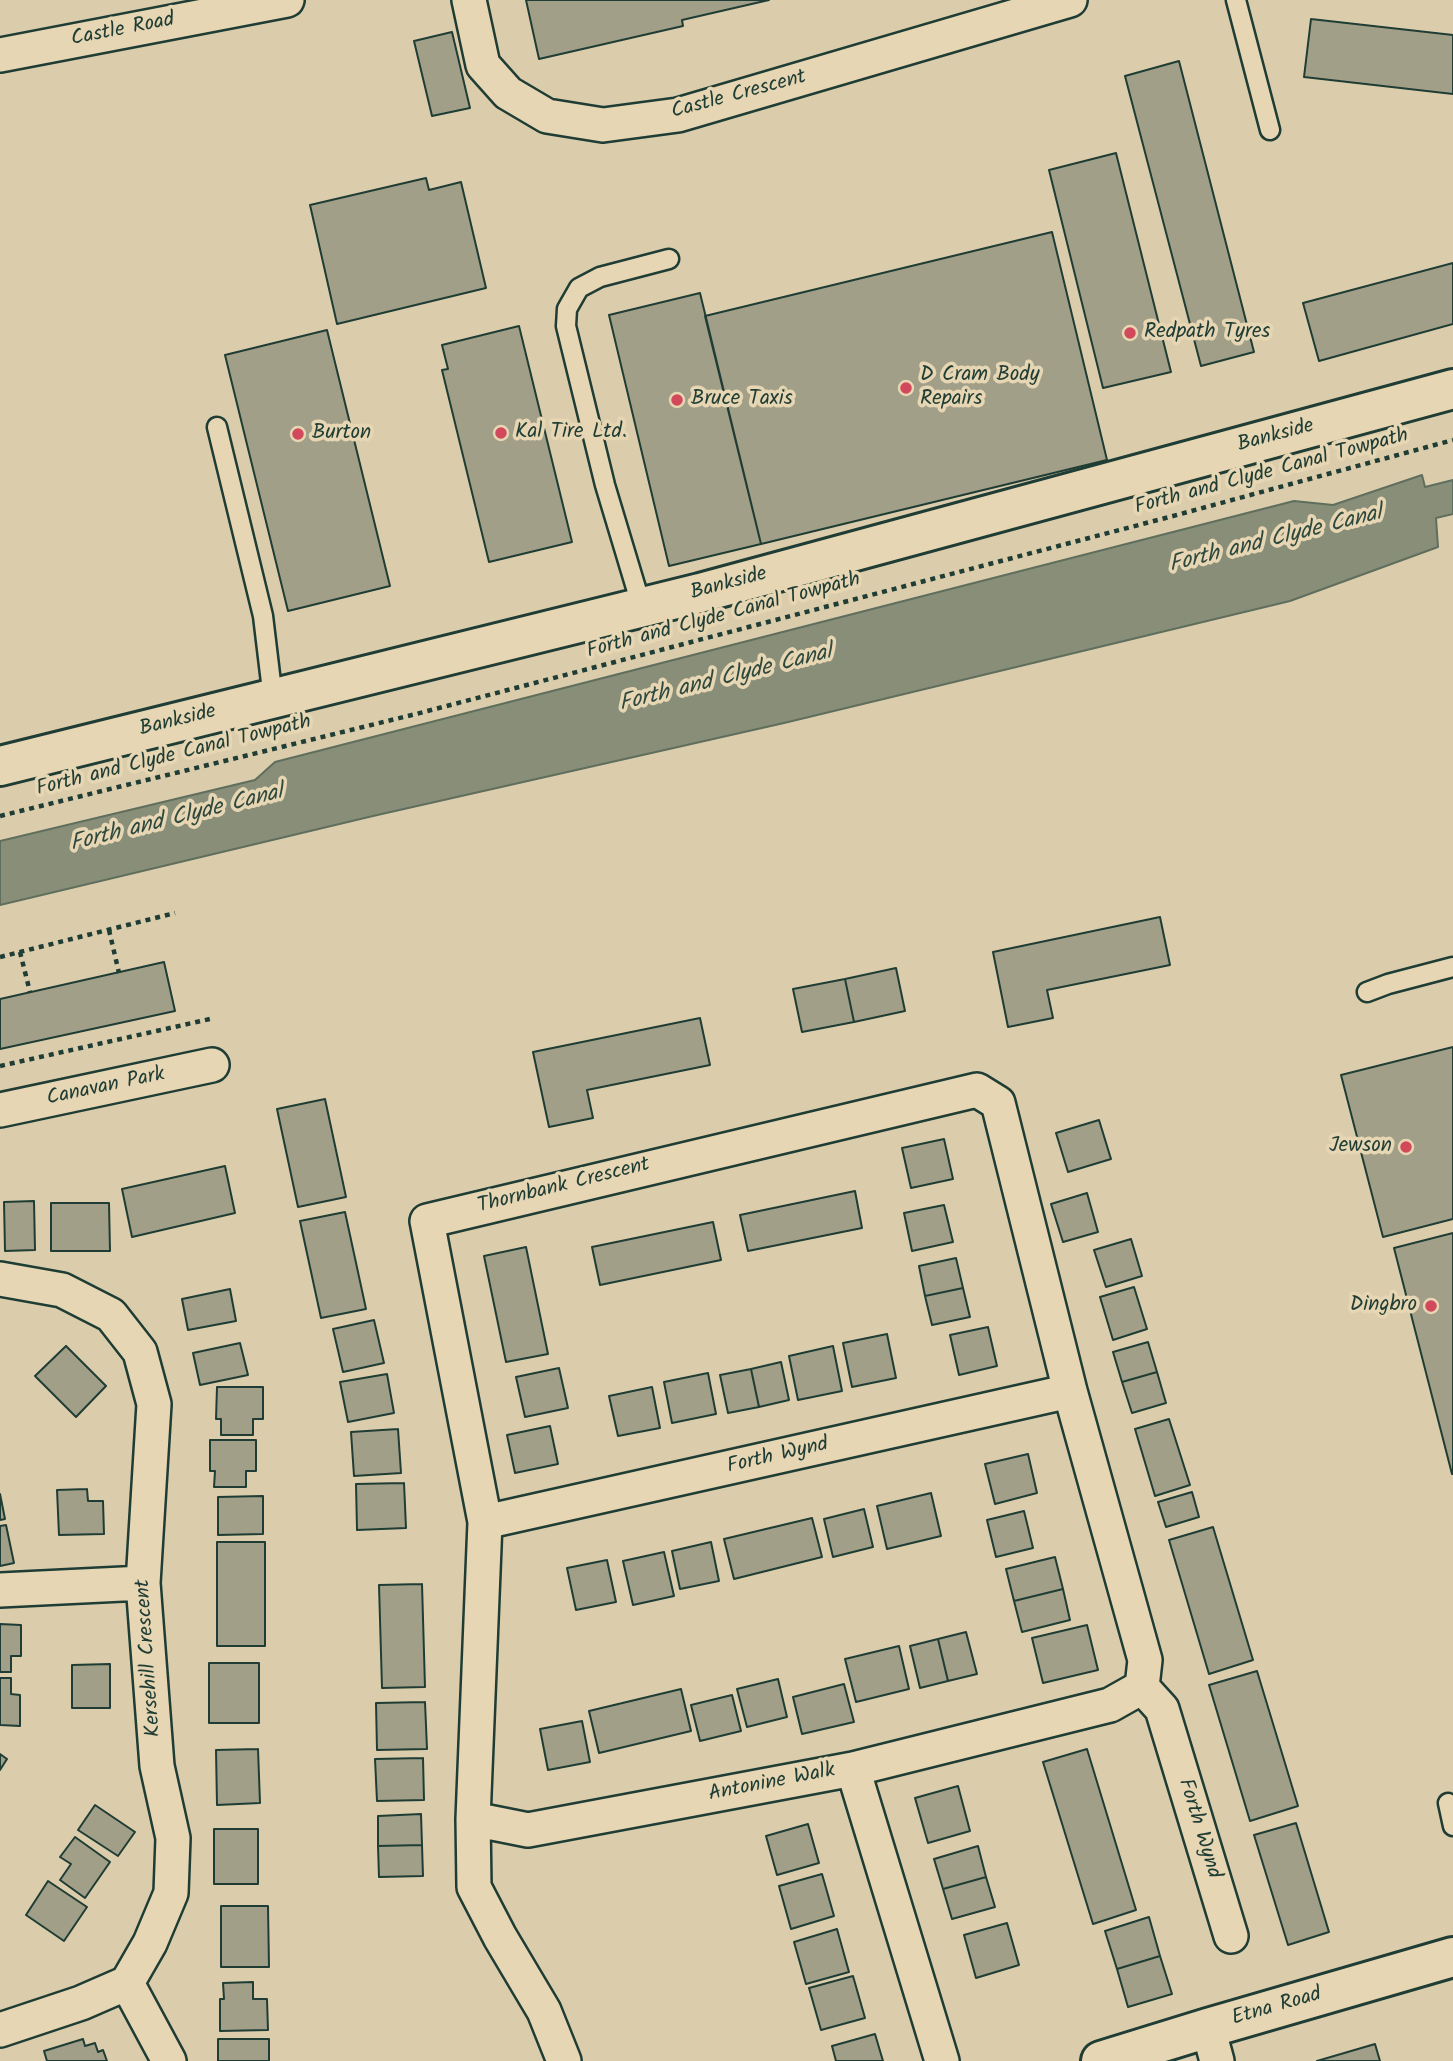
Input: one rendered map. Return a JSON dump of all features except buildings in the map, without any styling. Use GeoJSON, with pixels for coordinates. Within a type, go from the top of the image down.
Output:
{"type":"FeatureCollection","features":[{"type":"Feature","properties":{"kind":"street","name":"Castle Road"},"geometry":{"type":"LineString","coordinates":[[0,55],[251,3],[287,0]]}},
{"type":"Feature","properties":{"kind":"street","name":"Castle Crescent"},"geometry":{"type":"LineString","coordinates":[[469,0],[483,65],[508,93],[547,117],[603,125],[678,115],[1070,0]]}},
{"type":"Feature","properties":{"kind":"street","name":"Bankside"},"geometry":{"type":"LineString","coordinates":[[0,766],[642,608],[1453,389]]}},
{"type":"Feature","properties":{"kind":"street","name":"Canavan Park"},"geometry":{"type":"LineString","coordinates":[[0,1110],[212,1065]]}},
{"type":"Feature","properties":{"kind":"street","name":"Thornbank Crescent"},"geometry":{"type":"LineString","coordinates":[[485,1522],[427,1220],[976,1090],[998,1103],[1070,1391]]}},
{"type":"Feature","properties":{"kind":"street","name":"Kersehill Crescent"},"geometry":{"type":"LineString","coordinates":[[0,1279],[62,1290],[111,1315],[140,1352],[154,1404],[143,1583],[157,1766],[173,1838],[171,1893],[150,1943],[127,1983]]}},
{"type":"Feature","properties":{"kind":"street","name":"Forth Wynd"},"geometry":{"type":"LineString","coordinates":[[485,1522],[1070,1391]]}},
{"type":"Feature","properties":{"kind":"street"},"geometry":{"type":"LineString","coordinates":[[853,1769],[1110,1705],[1142,1687],[1145,1660],[1070,1391]]}},
{"type":"Feature","properties":{"kind":"street"},"geometry":{"type":"LineString","coordinates":[[485,1522],[473,1819],[474,1887],[544,2011],[564,2061]]}},
{"type":"Feature","properties":{"kind":"street"},"geometry":{"type":"LineString","coordinates":[[0,1590],[143,1583]]}},
{"type":"Feature","properties":{"kind":"street","name":"Forth Wynd"},"geometry":{"type":"LineString","coordinates":[[1142,1687],[1162,1709],[1231,1936]]}},
{"type":"Feature","properties":{"kind":"street","name":"Antonine Walk"},"geometry":{"type":"LineString","coordinates":[[473,1819],[528,1830],[853,1769],[942,2061]]}},
{"type":"Feature","properties":{"kind":"street","name":"Etna Road"},"geometry":{"type":"LineString","coordinates":[[1101,2061],[1212,2044],[1453,1957]]}},
{"type":"Feature","properties":{"kind":"street"},"geometry":{"type":"LineString","coordinates":[[0,2031],[81,2003],[127,1983],[169,2061]]}},
{"type":"Feature","properties":{"kind":"lane"},"geometry":{"type":"LineString","coordinates":[[1236,0],[1270,130]]}},
{"type":"Feature","properties":{"kind":"lane"},"geometry":{"type":"LineString","coordinates":[[642,608],[605,485],[566,326],[567,309],[579,288],[600,277],[669,259]]}},
{"type":"Feature","properties":{"kind":"lane"},"geometry":{"type":"LineString","coordinates":[[216,427],[263,616],[273,699]]}},
{"type":"Feature","properties":{"kind":"lane"},"geometry":{"type":"LineString","coordinates":[[1367,992],[1453,967]]}},
{"type":"Feature","properties":{"kind":"lane"},"geometry":{"type":"LineString","coordinates":[[1448,1802],[1453,1826]]}},
{"type":"Feature","properties":{"kind":"path","name":"Forth and Clyde Canal Towpath"},"geometry":{"type":"LineString","coordinates":[[0,817],[416,714],[1453,440]]}},
{"type":"Feature","properties":{"kind":"path"},"geometry":{"type":"LineString","coordinates":[[0,957],[175,913]]}},
{"type":"Feature","properties":{"kind":"path"},"geometry":{"type":"LineString","coordinates":[[110,930],[120,972]]}},
{"type":"Feature","properties":{"kind":"path"},"geometry":{"type":"LineString","coordinates":[[20,952],[30,992]]}},
{"type":"Feature","properties":{"kind":"path"},"geometry":{"type":"LineString","coordinates":[[0,1066],[210,1019]]}},
{"type":"Feature","properties":{"kind":"water","name":"Forth and Clyde Canal"},"geometry":{"type":"Polygon","coordinates":[[[1422,475],[1425,487],[1453,480],[1453,514],[1436,518],[1438,547],[1290,601],[784,723],[373,816],[0,905],[0,841],[255,780],[275,762],[1294,501],[1333,505],[1422,475]]]}},
{"type":"Feature","properties":{"kind":"place","name":"Redpath Tyres"},"geometry":{"type":"Point","coordinates":[1130,333]}},
{"type":"Feature","properties":{"kind":"place","name":"D Cram Body Repairs"},"geometry":{"type":"Point","coordinates":[906,388]}},
{"type":"Feature","properties":{"kind":"place","name":"Bruce Taxis"},"geometry":{"type":"Point","coordinates":[677,400]}},
{"type":"Feature","properties":{"kind":"place","name":"Kal Tire Ltd."},"geometry":{"type":"Point","coordinates":[501,433]}},
{"type":"Feature","properties":{"kind":"place","name":"Burton"},"geometry":{"type":"Point","coordinates":[298,434]}},
{"type":"Feature","properties":{"kind":"place","name":"Jewson"},"geometry":{"type":"Point","coordinates":[1406,1147]}},
{"type":"Feature","properties":{"kind":"place","name":"Dingbro"},"geometry":{"type":"Point","coordinates":[1431,1306]}}]}
